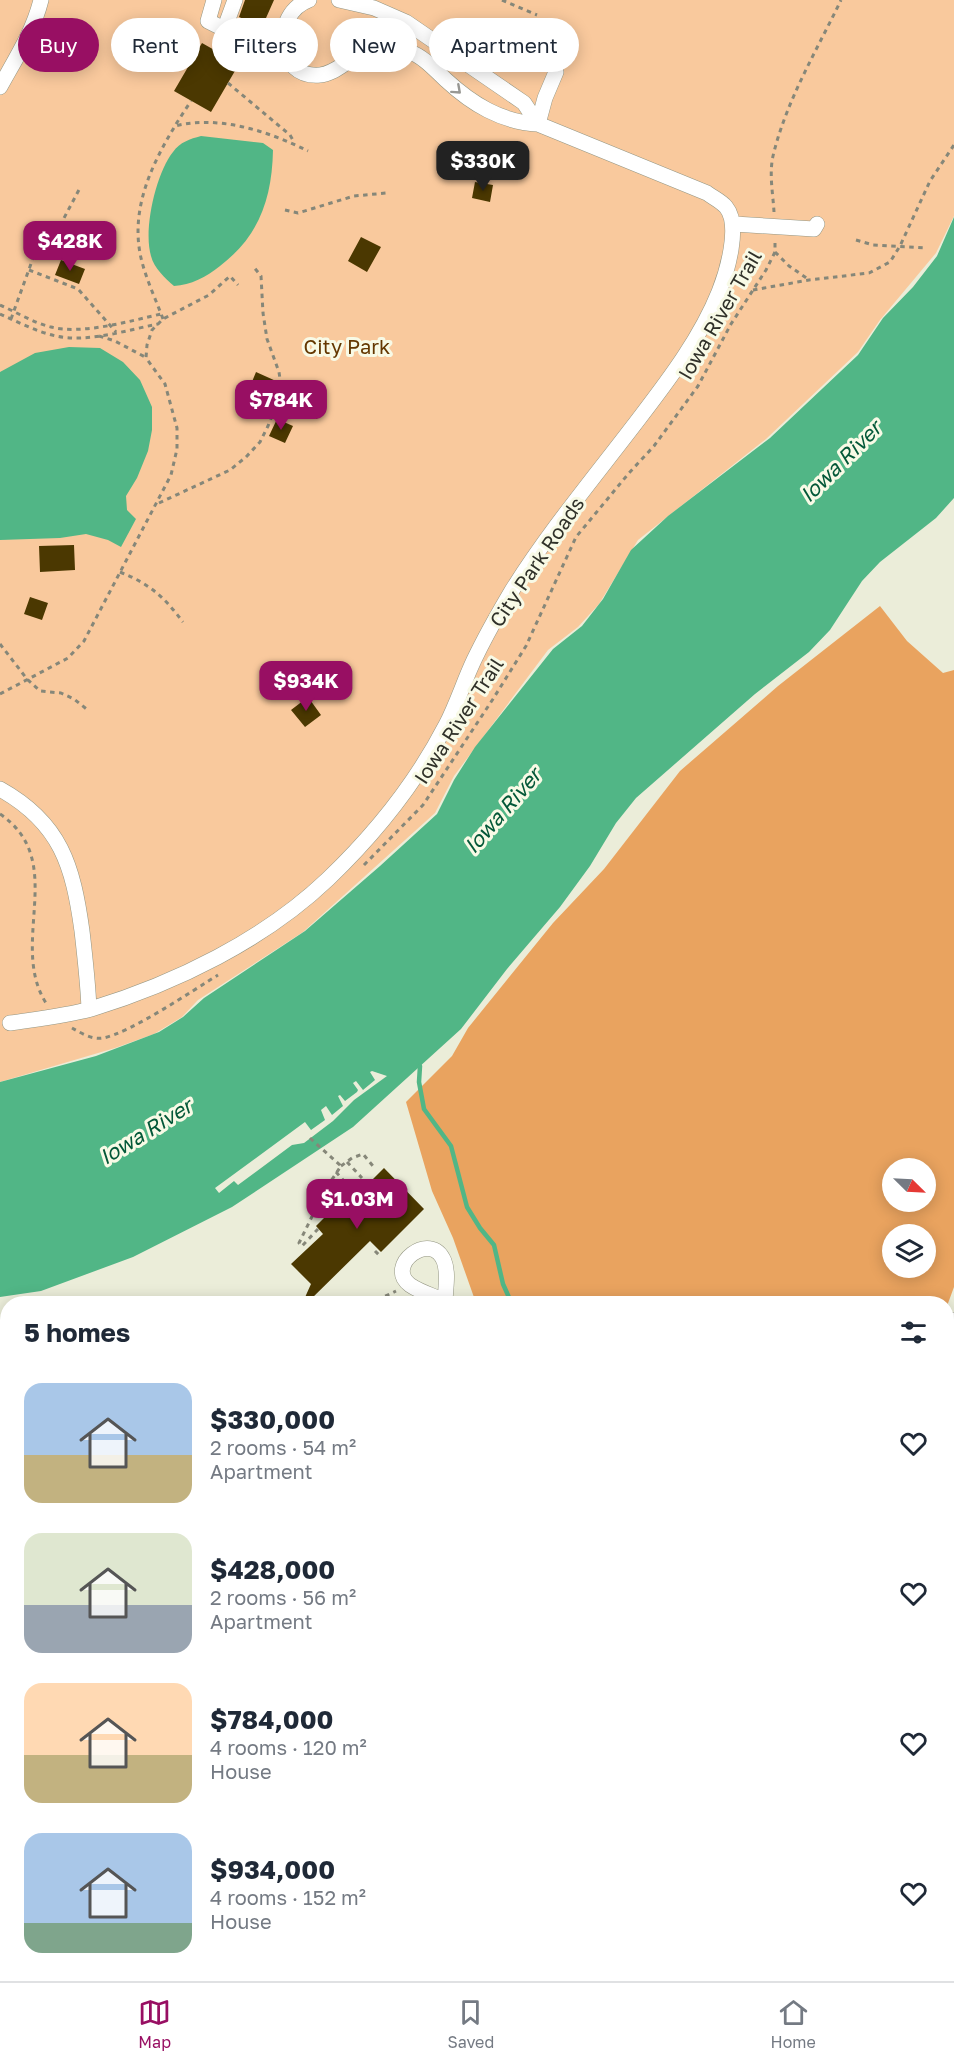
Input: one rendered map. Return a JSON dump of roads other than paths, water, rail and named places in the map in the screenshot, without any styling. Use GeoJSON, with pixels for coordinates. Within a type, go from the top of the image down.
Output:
{"type":"FeatureCollection","features":[{"type":"Feature","properties":{"kind":"street"},"geometry":{"type":"LineString","coordinates":[[0,87],[26,42],[36,20],[40,0]]}},
{"type":"Feature","properties":{"kind":"street"},"geometry":{"type":"LineString","coordinates":[[212,23],[208,21],[214,0]]}},
{"type":"Feature","properties":{"kind":"street"},"geometry":{"type":"LineString","coordinates":[[228,18],[235,0]]}},
{"type":"Feature","properties":{"kind":"street"},"geometry":{"type":"LineString","coordinates":[[287,18],[293,10],[309,0]]}},
{"type":"Feature","properties":{"kind":"street"},"geometry":{"type":"LineString","coordinates":[[339,0],[374,8],[406,22],[524,103],[538,124]]}},
{"type":"Feature","properties":{"kind":"street"},"geometry":{"type":"LineString","coordinates":[[300,72],[322,75],[370,51],[399,49],[413,53],[464,97],[484,109],[520,123],[538,124],[707,193],[726,207],[734,225],[814,229],[817,224]]}},
{"type":"Feature","properties":{"kind":"street"},"geometry":{"type":"LineString","coordinates":[[538,124],[555,72]]}},
{"type":"Feature","properties":{"kind":"street","name":"City Park Roads"},"geometry":{"type":"LineString","coordinates":[[10,1023],[89,1009],[142,991],[194,968],[251,936],[292,909],[328,879],[398,802],[420,771],[447,724],[474,660],[511,592],[660,391],[710,312],[720,289],[730,253],[734,225]]}},
{"type":"Feature","properties":{"kind":"street"},"geometry":{"type":"LineString","coordinates":[[0,789],[14,797],[44,824],[61,848],[69,867],[76,887],[88,979],[89,1009]]}},
{"type":"Feature","properties":{"kind":"water"},"geometry":{"type":"Polygon","coordinates":[[[201,136],[263,143],[273,150],[270,185],[261,215],[245,242],[220,266],[204,277],[174,286],[157,269],[152,260],[149,245],[150,217],[156,187],[167,161],[182,143],[201,136]]]}},
{"type":"Feature","properties":{"kind":"water","name":"Iowa River"},"geometry":{"type":"Polygon","coordinates":[[[954,217],[954,498],[936,518],[880,562],[862,581],[830,630],[809,652],[755,694],[636,798],[616,823],[590,866],[560,907],[507,969],[461,1029],[353,1127],[232,1207],[133,1257],[41,1291],[0,1296],[0,1082],[96,1056],[159,1032],[183,1017],[204,998],[305,931],[380,866],[437,814],[454,780],[475,747],[553,649],[582,626],[603,599],[631,550],[668,516],[770,438],[858,355],[883,318],[913,287],[937,256],[954,217]]]}},
{"type":"Feature","properties":{"kind":"water"},"geometry":{"type":"Polygon","coordinates":[[[69,347],[100,348],[123,362],[140,380],[152,407],[152,430],[148,451],[137,478],[126,496],[127,510],[136,519],[121,547],[108,540],[86,534],[60,538],[0,540],[0,372],[35,353],[69,347]]]}},
{"type":"Feature","properties":{"kind":"waterway"},"geometry":{"type":"LineString","coordinates":[[420,1066],[419,1082],[424,1109],[451,1146],[467,1207],[494,1245],[503,1284],[508,1296]]}},
{"type":"Feature","properties":{"kind":"park label","name":"City Park"},"geometry":{"type":"Point","coordinates":[347,347]}}]}
